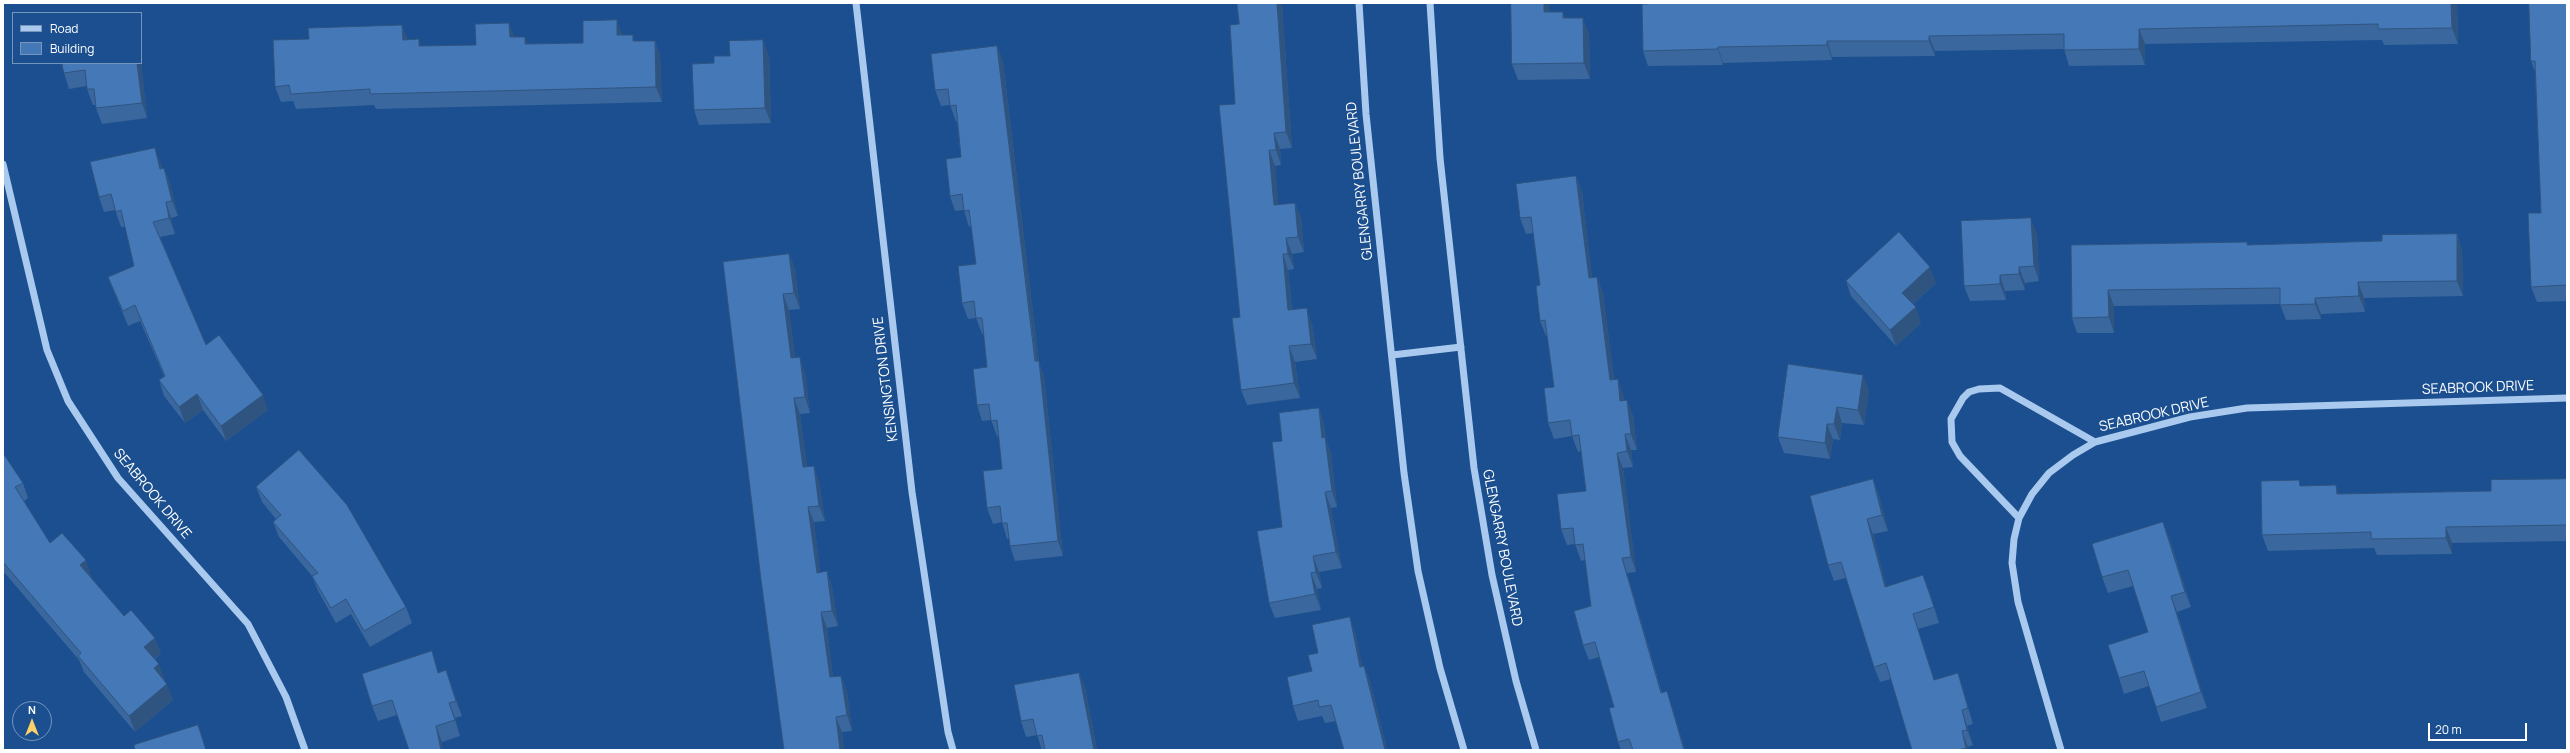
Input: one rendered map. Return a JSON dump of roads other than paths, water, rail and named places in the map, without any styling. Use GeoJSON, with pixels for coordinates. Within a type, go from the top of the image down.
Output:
{"type":"FeatureCollection","features":[{"type":"Feature","properties":{"kind":"street","name":"KENSINGTON DRIVE"},"geometry":{"type":"LineString","coordinates":[[856,3],[912,492],[948,732],[953,750]]}},
{"type":"Feature","properties":{"kind":"street","name":"GLENGARRY BOULEVARD"},"geometry":{"type":"LineString","coordinates":[[1360,3],[1366,114],[1404,473],[1418,571],[1440,668],[1464,750]]}},
{"type":"Feature","properties":{"kind":"street","name":"GLENGARRY BOULEVARD"},"geometry":{"type":"LineString","coordinates":[[1430,3],[1440,158],[1474,468],[1492,575],[1516,681],[1536,750]]}},
{"type":"Feature","properties":{"kind":"street","name":"SEABROOK DRIVE"},"geometry":{"type":"LineString","coordinates":[[3,164],[47,350],[68,401],[118,478],[248,624],[286,697],[305,750]]}},
{"type":"Feature","properties":{"kind":"street"},"geometry":{"type":"LineString","coordinates":[[1392,355],[1461,347]]}},
{"type":"Feature","properties":{"kind":"street"},"geometry":{"type":"LineString","coordinates":[[2019,518],[1960,456],[1952,442],[1951,419],[1963,398],[1980,389],[2000,388],[2095,442]]}},
{"type":"Feature","properties":{"kind":"street","name":"SEABROOK DRIVE"},"geometry":{"type":"LineString","coordinates":[[2061,750],[2018,602],[2012,563],[2014,539],[2019,518],[2032,494],[2049,473],[2095,442],[2190,417],[2247,408],[2567,398]]}}]}
